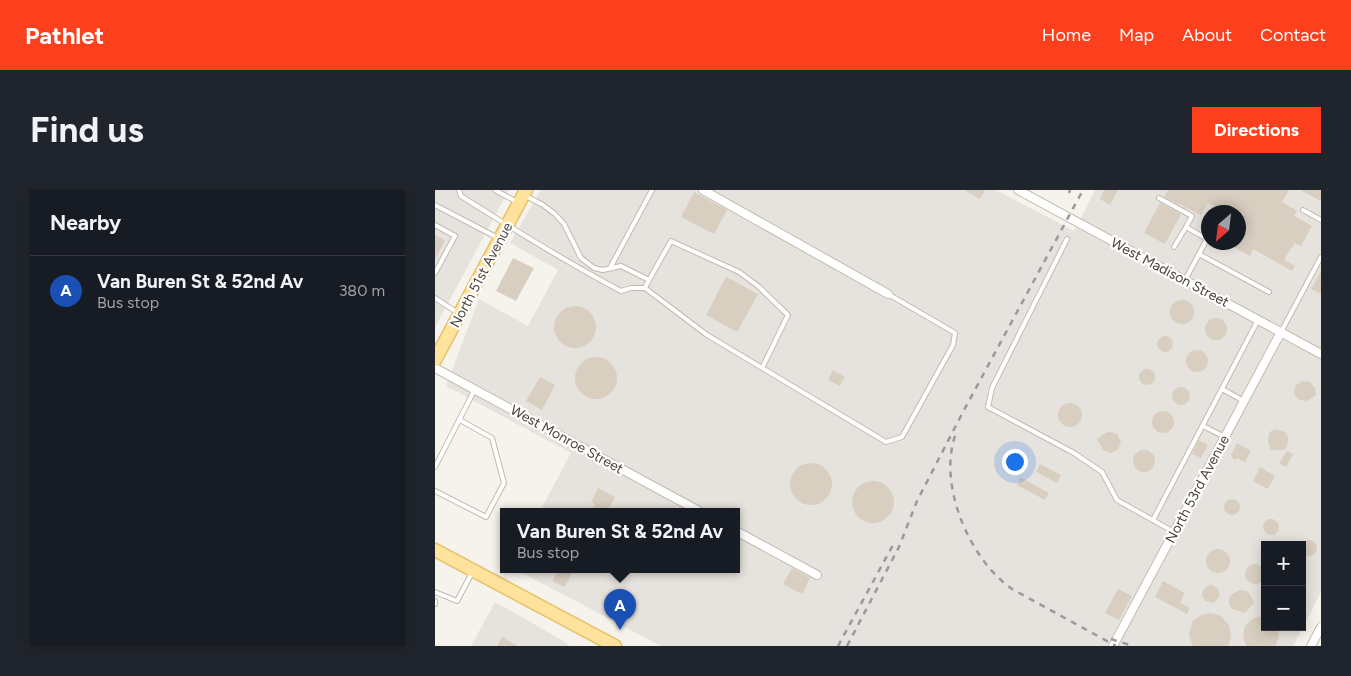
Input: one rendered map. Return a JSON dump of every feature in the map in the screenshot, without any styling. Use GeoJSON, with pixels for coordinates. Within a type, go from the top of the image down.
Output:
{"type":"FeatureCollection","features":[{"type":"Feature","properties":{"kind":"main road","name":"North 51st Avenue"},"geometry":{"type":"LineString","coordinates":[[435,360],[523,196]]}},
{"type":"Feature","properties":{"kind":"main road"},"geometry":{"type":"LineString","coordinates":[[435,550],[615,646]]}},
{"type":"Feature","properties":{"kind":"street"},"geometry":{"type":"LineString","coordinates":[[703,190],[888,294]]}},
{"type":"Feature","properties":{"kind":"street","name":"West Madison Street"},"geometry":{"type":"LineString","coordinates":[[1018,190],[1321,354]]}},
{"type":"Feature","properties":{"kind":"street","name":"North 53rd Avenue"},"geometry":{"type":"LineString","coordinates":[[1113,646],[1281,332]]}},
{"type":"Feature","properties":{"kind":"street","name":"West Monroe Street"},"geometry":{"type":"LineString","coordinates":[[435,368],[693,508]]}},
{"type":"Feature","properties":{"kind":"street"},"geometry":{"type":"LineString","coordinates":[[740,533],[817,575]]}},
{"type":"Feature","properties":{"kind":"street"},"geometry":{"type":"LineString","coordinates":[[1311,646],[1321,627]]}},
{"type":"Feature","properties":{"kind":"lane"},"geometry":{"type":"LineString","coordinates":[[458,190],[461,196],[507,225],[621,291],[631,288],[645,288],[707,335],[886,442],[902,436],[953,345],[955,333],[888,294]]}},
{"type":"Feature","properties":{"kind":"lane"},"geometry":{"type":"LineString","coordinates":[[495,190],[523,196],[543,205],[555,214],[563,224],[581,258],[594,268],[603,270],[621,266],[649,280]]}},
{"type":"Feature","properties":{"kind":"lane"},"geometry":{"type":"LineString","coordinates":[[610,268],[652,190]]}},
{"type":"Feature","properties":{"kind":"lane"},"geometry":{"type":"LineString","coordinates":[[1159,198],[1192,216],[1175,248]]}},
{"type":"Feature","properties":{"kind":"lane"},"geometry":{"type":"LineString","coordinates":[[435,205],[500,239]]}},
{"type":"Feature","properties":{"kind":"lane"},"geometry":{"type":"LineString","coordinates":[[1303,210],[1321,220]]}},
{"type":"Feature","properties":{"kind":"lane"},"geometry":{"type":"LineString","coordinates":[[435,225],[455,236],[435,273]]}},
{"type":"Feature","properties":{"kind":"lane"},"geometry":{"type":"LineString","coordinates":[[1185,280],[1207,239],[1186,227]]}},
{"type":"Feature","properties":{"kind":"lane"},"geometry":{"type":"LineString","coordinates":[[1067,239],[992,388],[988,407],[1074,453],[1102,472],[1117,500],[1174,532]]}},
{"type":"Feature","properties":{"kind":"lane"},"geometry":{"type":"LineString","coordinates":[[645,288],[671,242],[739,272],[758,286],[788,315],[761,368]]}},
{"type":"Feature","properties":{"kind":"lane"},"geometry":{"type":"LineString","coordinates":[[1199,254],[1269,292]]}},
{"type":"Feature","properties":{"kind":"lane"},"geometry":{"type":"LineString","coordinates":[[1281,332],[1321,258]]}},
{"type":"Feature","properties":{"kind":"lane"},"geometry":{"type":"LineString","coordinates":[[435,298],[460,314]]}},
{"type":"Feature","properties":{"kind":"lane"},"geometry":{"type":"LineString","coordinates":[[1153,520],[1258,320]]}},
{"type":"Feature","properties":{"kind":"lane"},"geometry":{"type":"LineString","coordinates":[[435,467],[475,389]]}},
{"type":"Feature","properties":{"kind":"lane"},"geometry":{"type":"LineString","coordinates":[[1222,389],[1244,401]]}},
{"type":"Feature","properties":{"kind":"lane"},"geometry":{"type":"LineString","coordinates":[[435,491],[486,517],[503,483],[492,438],[460,420]]}},
{"type":"Feature","properties":{"kind":"lane"},"geometry":{"type":"LineString","coordinates":[[1203,426],[1225,437]]}},
{"type":"Feature","properties":{"kind":"lane"},"geometry":{"type":"LineString","coordinates":[[435,592],[457,601],[473,570]]}},
{"type":"Feature","properties":{"kind":"shaded area"},"geometry":{"type":"Polygon","coordinates":[[[435,190],[509,190],[435,327],[435,190]]]}},
{"type":"Feature","properties":{"kind":"shaded area"},"geometry":{"type":"Polygon","coordinates":[[[541,190],[996,190],[1074,231],[1095,190],[1321,190],[1321,592],[1306,621],[1306,541],[1261,541],[1261,631],[1301,631],[1293,646],[661,646],[523,573],[740,573],[740,508],[542,508],[571,453],[446,386],[479,299],[528,326],[558,270],[510,243],[541,190]]]}},
{"type":"Feature","properties":{"kind":"shaded area"},"geometry":{"type":"Polygon","coordinates":[[[495,602],[562,640],[570,646],[471,646],[495,602]]]}},
{"type":"Feature","properties":{"kind":"building"},"geometry":{"type":"Polygon","coordinates":[[[964,190],[985,190],[980,199],[964,190]]]}},
{"type":"Feature","properties":{"kind":"building"},"geometry":{"type":"Polygon","coordinates":[[[1104,190],[1118,190],[1110,205],[1100,199],[1104,190]]]}},
{"type":"Feature","properties":{"kind":"building"},"geometry":{"type":"Polygon","coordinates":[[[1168,190],[1289,190],[1282,202],[1297,211],[1294,216],[1312,226],[1301,246],[1295,243],[1284,260],[1295,266],[1292,271],[1253,249],[1250,256],[1239,250],[1246,250],[1246,205],[1212,205],[1208,203],[1207,205],[1201,205],[1201,215],[1164,197],[1168,190]]]}},
{"type":"Feature","properties":{"kind":"building"},"geometry":{"type":"Polygon","coordinates":[[[1300,190],[1321,190],[1321,201],[1300,190]]]}},
{"type":"Feature","properties":{"kind":"building"},"geometry":{"type":"Polygon","coordinates":[[[694,192],[727,210],[714,234],[681,217],[694,192]]]}},
{"type":"Feature","properties":{"kind":"building"},"geometry":{"type":"Polygon","coordinates":[[[1160,203],[1181,214],[1165,244],[1144,233],[1160,203]]]}},
{"type":"Feature","properties":{"kind":"building"},"geometry":{"type":"Polygon","coordinates":[[[435,235],[445,240],[435,259],[435,235]]]}},
{"type":"Feature","properties":{"kind":"building"},"geometry":{"type":"Polygon","coordinates":[[[513,258],[534,268],[516,301],[496,291],[513,258]]]}},
{"type":"Feature","properties":{"kind":"building"},"geometry":{"type":"Polygon","coordinates":[[[1321,271],[1321,294],[1311,289],[1321,271]]]}},
{"type":"Feature","properties":{"kind":"building"},"geometry":{"type":"Polygon","coordinates":[[[726,277],[758,294],[737,332],[706,315],[726,277]]]}},
{"type":"Feature","properties":{"kind":"building"},"geometry":{"type":"Polygon","coordinates":[[[1182,300],[1191,303],[1194,312],[1191,321],[1182,324],[1173,321],[1170,312],[1173,303],[1182,300]]]}},
{"type":"Feature","properties":{"kind":"building"},"geometry":{"type":"Polygon","coordinates":[[[575,306],[590,312],[596,327],[590,342],[575,348],[560,342],[554,327],[560,312],[575,306]]]}},
{"type":"Feature","properties":{"kind":"building"},"geometry":{"type":"Polygon","coordinates":[[[1216,318],[1224,321],[1227,329],[1224,337],[1216,340],[1208,337],[1205,329],[1208,321],[1216,318]]]}},
{"type":"Feature","properties":{"kind":"building"},"geometry":{"type":"Polygon","coordinates":[[[1165,336],[1173,344],[1165,352],[1157,344],[1165,336]]]}},
{"type":"Feature","properties":{"kind":"building"},"geometry":{"type":"Polygon","coordinates":[[[1197,350],[1205,353],[1208,361],[1205,369],[1197,372],[1189,369],[1186,361],[1189,353],[1197,350]]]}},
{"type":"Feature","properties":{"kind":"building"},"geometry":{"type":"Polygon","coordinates":[[[592,357],[600,357],[611,363],[617,378],[611,393],[600,399],[592,399],[581,393],[575,382],[575,374],[581,363],[592,357]]]}},
{"type":"Feature","properties":{"kind":"building"},"geometry":{"type":"Polygon","coordinates":[[[1147,369],[1155,377],[1147,385],[1139,377],[1147,369]]]}},
{"type":"Feature","properties":{"kind":"building"},"geometry":{"type":"Polygon","coordinates":[[[833,370],[845,377],[840,386],[828,380],[833,370]]]}},
{"type":"Feature","properties":{"kind":"building"},"geometry":{"type":"Polygon","coordinates":[[[540,377],[555,385],[542,410],[526,401],[540,377]]]}},
{"type":"Feature","properties":{"kind":"building"},"geometry":{"type":"Polygon","coordinates":[[[1302,381],[1310,382],[1315,388],[1316,395],[1307,401],[1299,400],[1294,394],[1295,386],[1302,381]]]}},
{"type":"Feature","properties":{"kind":"building"},"geometry":{"type":"Polygon","coordinates":[[[1181,387],[1187,390],[1190,396],[1187,402],[1181,405],[1175,402],[1172,396],[1175,390],[1181,387]]]}},
{"type":"Feature","properties":{"kind":"building"},"geometry":{"type":"Polygon","coordinates":[[[1070,403],[1079,406],[1082,415],[1079,424],[1070,427],[1061,424],[1058,415],[1061,406],[1070,403]]]}},
{"type":"Feature","properties":{"kind":"building"},"geometry":{"type":"Polygon","coordinates":[[[1163,411],[1171,414],[1174,422],[1171,430],[1163,433],[1155,430],[1152,422],[1155,414],[1163,411]]]}},
{"type":"Feature","properties":{"kind":"building"},"geometry":{"type":"Polygon","coordinates":[[[1277,429],[1285,432],[1288,437],[1285,450],[1271,450],[1268,442],[1269,434],[1277,429]]]}},
{"type":"Feature","properties":{"kind":"building"},"geometry":{"type":"Polygon","coordinates":[[[1109,432],[1117,434],[1121,442],[1118,449],[1111,453],[1103,450],[1097,439],[1109,432]]]}},
{"type":"Feature","properties":{"kind":"building"},"geometry":{"type":"Polygon","coordinates":[[[1199,440],[1208,445],[1201,458],[1192,454],[1199,440]]]}},
{"type":"Feature","properties":{"kind":"building"},"geometry":{"type":"Polygon","coordinates":[[[1237,443],[1251,451],[1245,462],[1231,457],[1237,443]]]}},
{"type":"Feature","properties":{"kind":"building"},"geometry":{"type":"Polygon","coordinates":[[[1144,450],[1152,453],[1155,461],[1152,469],[1144,472],[1136,469],[1133,461],[1136,453],[1144,450]]]}},
{"type":"Feature","properties":{"kind":"building"},"geometry":{"type":"Polygon","coordinates":[[[1287,451],[1293,454],[1286,467],[1279,463],[1287,451]]]}},
{"type":"Feature","properties":{"kind":"building"},"geometry":{"type":"Polygon","coordinates":[[[815,463],[823,466],[829,472],[832,484],[829,496],[823,502],[807,505],[799,502],[793,496],[790,480],[793,472],[799,466],[815,463]]]}},
{"type":"Feature","properties":{"kind":"building"},"geometry":{"type":"Polygon","coordinates":[[[1040,464],[1061,475],[1057,483],[1036,472],[1040,464]]]}},
{"type":"Feature","properties":{"kind":"building"},"geometry":{"type":"Polygon","coordinates":[[[1260,467],[1275,476],[1268,489],[1253,481],[1260,467]]]}},
{"type":"Feature","properties":{"kind":"building"},"geometry":{"type":"Polygon","coordinates":[[[1020,477],[1049,493],[1045,500],[1017,485],[1020,477]]]}},
{"type":"Feature","properties":{"kind":"building"},"geometry":{"type":"Polygon","coordinates":[[[877,481],[885,484],[891,490],[894,502],[891,514],[885,520],[869,523],[861,520],[855,514],[852,498],[855,490],[861,484],[877,481]]]}},
{"type":"Feature","properties":{"kind":"building"},"geometry":{"type":"Polygon","coordinates":[[[598,488],[615,497],[609,508],[593,508],[595,504],[591,502],[598,488]]]}},
{"type":"Feature","properties":{"kind":"building"},"geometry":{"type":"Polygon","coordinates":[[[1232,499],[1238,501],[1240,507],[1238,513],[1232,515],[1226,513],[1224,507],[1226,501],[1232,499]]]}},
{"type":"Feature","properties":{"kind":"building"},"geometry":{"type":"Polygon","coordinates":[[[1271,519],[1277,521],[1279,527],[1277,533],[1271,535],[1265,533],[1263,527],[1265,521],[1271,519]]]}},
{"type":"Feature","properties":{"kind":"building"},"geometry":{"type":"Polygon","coordinates":[[[1306,541],[1312,541],[1316,545],[1316,551],[1312,555],[1306,555],[1306,541]]]}},
{"type":"Feature","properties":{"kind":"building"},"geometry":{"type":"Polygon","coordinates":[[[1218,549],[1226,553],[1230,561],[1226,569],[1218,573],[1210,569],[1206,561],[1210,553],[1218,549]]]}},
{"type":"Feature","properties":{"kind":"building"},"geometry":{"type":"Polygon","coordinates":[[[1251,564],[1259,564],[1261,566],[1261,582],[1259,584],[1251,584],[1245,578],[1245,570],[1251,564]]]}},
{"type":"Feature","properties":{"kind":"building"},"geometry":{"type":"Polygon","coordinates":[[[792,568],[810,578],[802,594],[783,584],[792,568]]]}},
{"type":"Feature","properties":{"kind":"building"},"geometry":{"type":"Polygon","coordinates":[[[557,573],[572,573],[565,587],[552,581],[557,573]]]}},
{"type":"Feature","properties":{"kind":"building"},"geometry":{"type":"Polygon","coordinates":[[[1163,581],[1185,593],[1180,603],[1190,608],[1187,614],[1155,597],[1163,581]]]}},
{"type":"Feature","properties":{"kind":"building"},"geometry":{"type":"Polygon","coordinates":[[[1211,584],[1218,589],[1220,596],[1212,603],[1205,601],[1202,595],[1204,589],[1211,584]]]}},
{"type":"Feature","properties":{"kind":"building"},"geometry":{"type":"Polygon","coordinates":[[[1118,589],[1132,596],[1119,620],[1105,613],[1118,589]]]}},
{"type":"Feature","properties":{"kind":"building"},"geometry":{"type":"Polygon","coordinates":[[[1240,590],[1247,591],[1254,603],[1245,613],[1232,609],[1229,604],[1229,598],[1232,594],[1240,590]]]}},
{"type":"Feature","properties":{"kind":"building"},"geometry":{"type":"Polygon","coordinates":[[[1211,613],[1221,616],[1229,625],[1231,637],[1228,646],[1193,646],[1189,635],[1193,621],[1201,615],[1211,613]]]}},
{"type":"Feature","properties":{"kind":"building"},"geometry":{"type":"Polygon","coordinates":[[[1261,616],[1261,631],[1278,631],[1279,637],[1275,646],[1247,646],[1243,636],[1245,626],[1252,619],[1261,616]]]}},
{"type":"Feature","properties":{"kind":"building"},"geometry":{"type":"Polygon","coordinates":[[[502,637],[518,646],[497,646],[502,637]]]}},
{"type":"Feature","properties":{"kind":"railway"},"geometry":{"type":"LineString","coordinates":[[847,646],[899,547],[917,501],[964,410],[1083,190]]}},
{"type":"Feature","properties":{"kind":"railway"},"geometry":{"type":"LineString","coordinates":[[955,436],[951,456],[954,499],[961,520],[983,560],[1012,589],[1116,646]]}},
{"type":"Feature","properties":{"kind":"railway"},"geometry":{"type":"LineString","coordinates":[[838,646],[893,545]]}},
{"type":"Feature","properties":{"kind":"railway"},"geometry":{"type":"LineString","coordinates":[[1111,639],[1133,646]]}},
{"type":"Feature","properties":{"kind":"place","name":"Van Buren St & 52nd Av"},"geometry":{"type":"Point","coordinates":[620,630]}}]}
